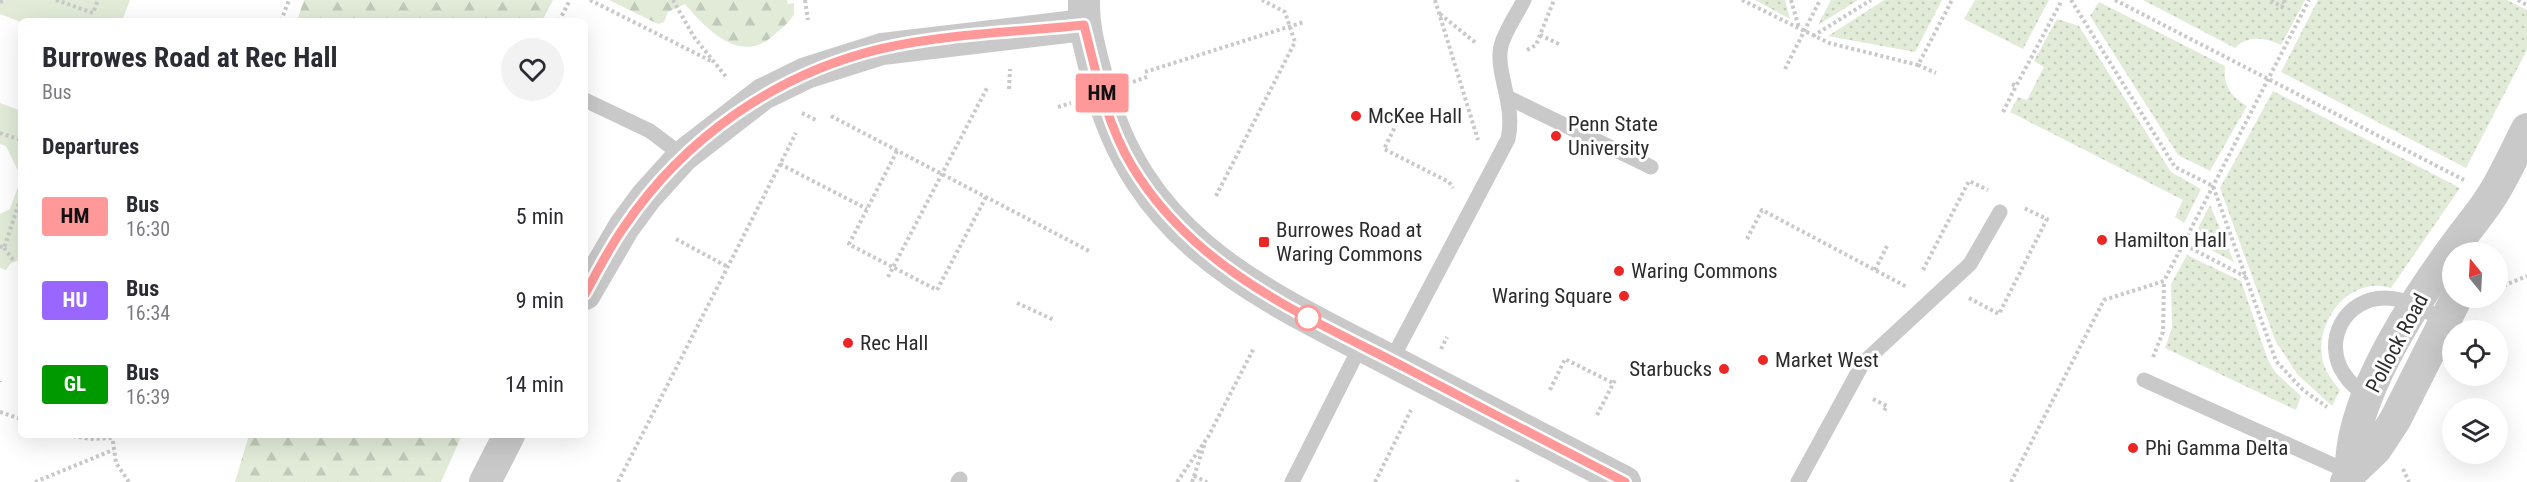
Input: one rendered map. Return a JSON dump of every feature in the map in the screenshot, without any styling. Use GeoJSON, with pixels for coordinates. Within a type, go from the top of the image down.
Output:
{"type":"FeatureCollection","features":[{"type":"Feature","properties":{"kind":"street"},"geometry":{"type":"LineString","coordinates":[[588,289],[624,227],[683,156],[763,94],[806,73],[841,60],[882,49],[1084,12],[1101,93],[1118,139],[1138,176],[1171,220],[1224,268],[1285,306],[1625,482]]}},
{"type":"Feature","properties":{"kind":"street","name":"Pollock Road"},"geometry":{"type":"LineString","coordinates":[[2348,477],[2354,435],[2368,397],[2414,305],[2492,195],[2527,129]]}},
{"type":"Feature","properties":{"kind":"street","name":"Pollock Road"},"geometry":{"type":"LineString","coordinates":[[2477,242],[2492,195]]}},
{"type":"Feature","properties":{"kind":"street","name":"Pollock Road"},"geometry":{"type":"LineString","coordinates":[[2348,477],[2376,449],[2395,420],[2451,309]]}},
{"type":"Feature","properties":{"kind":"street"},"geometry":{"type":"LineString","coordinates":[[485,482],[507,438]]}},
{"type":"Feature","properties":{"kind":"lane"},"geometry":{"type":"LineString","coordinates":[[1391,361],[1508,139],[1511,117],[1501,64],[1501,47],[1524,0]]}},
{"type":"Feature","properties":{"kind":"lane"},"geometry":{"type":"LineString","coordinates":[[1509,98],[1651,167]]}},
{"type":"Feature","properties":{"kind":"lane"},"geometry":{"type":"LineString","coordinates":[[588,101],[650,131],[683,156]]}},
{"type":"Feature","properties":{"kind":"lane"},"geometry":{"type":"LineString","coordinates":[[1798,482],[1863,363],[1970,264],[2000,212]]}},
{"type":"Feature","properties":{"kind":"lane"},"geometry":{"type":"LineString","coordinates":[[2368,397],[2344,375],[2338,362],[2335,338],[2346,314],[2370,300],[2397,299],[2414,305],[2451,309]]}},
{"type":"Feature","properties":{"kind":"lane"},"geometry":{"type":"LineString","coordinates":[[1292,482],[1361,345]]}},
{"type":"Feature","properties":{"kind":"lane"},"geometry":{"type":"LineString","coordinates":[[2144,380],[2348,477]]}},
{"type":"Feature","properties":{"kind":"path"},"geometry":{"type":"LineString","coordinates":[[0,2],[5,0]]}},
{"type":"Feature","properties":{"kind":"path"},"geometry":{"type":"LineString","coordinates":[[56,0],[93,13],[98,0]]}},
{"type":"Feature","properties":{"kind":"path"},"geometry":{"type":"LineString","coordinates":[[282,18],[289,0]]}},
{"type":"Feature","properties":{"kind":"path"},"geometry":{"type":"LineString","coordinates":[[561,18],[570,0]]}},
{"type":"Feature","properties":{"kind":"path"},"geometry":{"type":"LineString","coordinates":[[590,0],[713,62]]}},
{"type":"Feature","properties":{"kind":"path"},"geometry":{"type":"LineString","coordinates":[[673,0],[694,37],[729,79]]}},
{"type":"Feature","properties":{"kind":"path"},"geometry":{"type":"LineString","coordinates":[[804,0],[808,20]]}},
{"type":"Feature","properties":{"kind":"path"},"geometry":{"type":"LineString","coordinates":[[1216,195],[1295,42],[1285,12],[1262,0]]}},
{"type":"Feature","properties":{"kind":"path"},"geometry":{"type":"LineString","coordinates":[[1435,0],[1489,176]]}},
{"type":"Feature","properties":{"kind":"path"},"geometry":{"type":"LineString","coordinates":[[1742,0],[1829,43],[1918,65],[1936,73]]}},
{"type":"Feature","properties":{"kind":"path"},"geometry":{"type":"LineString","coordinates":[[1791,0],[1799,29]]}},
{"type":"Feature","properties":{"kind":"path"},"geometry":{"type":"LineString","coordinates":[[1785,69],[1820,0]]}},
{"type":"Feature","properties":{"kind":"path"},"geometry":{"type":"LineString","coordinates":[[1813,36],[1871,0]]}},
{"type":"Feature","properties":{"kind":"path"},"geometry":{"type":"LineString","coordinates":[[1918,65],[1952,0]]}},
{"type":"Feature","properties":{"kind":"path"},"geometry":{"type":"LineString","coordinates":[[2004,112],[2014,85],[2062,0]]}},
{"type":"Feature","properties":{"kind":"path"},"geometry":{"type":"LineString","coordinates":[[2071,0],[2175,167],[2213,186],[2276,361],[2303,390],[2332,410]]}},
{"type":"Feature","properties":{"kind":"path"},"geometry":{"type":"LineString","coordinates":[[2115,0],[2456,177]]}},
{"type":"Feature","properties":{"kind":"path"},"geometry":{"type":"LineString","coordinates":[[2271,0],[2282,7],[2285,0]]}},
{"type":"Feature","properties":{"kind":"path"},"geometry":{"type":"LineString","coordinates":[[2144,380],[2163,332],[2164,281],[2309,0]]}},
{"type":"Feature","properties":{"kind":"path"},"geometry":{"type":"LineString","coordinates":[[2518,0],[2527,5]]}},
{"type":"Feature","properties":{"kind":"path"},"geometry":{"type":"LineString","coordinates":[[1145,72],[1304,22]]}},
{"type":"Feature","properties":{"kind":"path"},"geometry":{"type":"LineString","coordinates":[[1540,35],[1561,45]]}},
{"type":"Feature","properties":{"kind":"path"},"geometry":{"type":"LineString","coordinates":[[1009,89],[1010,59]]}},
{"type":"Feature","properties":{"kind":"path"},"geometry":{"type":"LineString","coordinates":[[888,277],[987,88]]}},
{"type":"Feature","properties":{"kind":"path"},"geometry":{"type":"LineString","coordinates":[[1406,106],[1388,136],[1384,149],[1449,182],[1455,194]]}},
{"type":"Feature","properties":{"kind":"path"},"geometry":{"type":"LineString","coordinates":[[831,116],[1091,252]]}},
{"type":"Feature","properties":{"kind":"path"},"geometry":{"type":"LineString","coordinates":[[0,133],[18,140]]}},
{"type":"Feature","properties":{"kind":"path"},"geometry":{"type":"LineString","coordinates":[[618,482],[796,133]]}},
{"type":"Feature","properties":{"kind":"path"},"geometry":{"type":"LineString","coordinates":[[897,151],[849,244],[937,290],[986,198]]}},
{"type":"Feature","properties":{"kind":"path"},"geometry":{"type":"LineString","coordinates":[[780,164],[867,209]]}},
{"type":"Feature","properties":{"kind":"path"},"geometry":{"type":"LineString","coordinates":[[14,261],[2,247],[18,205]]}},
{"type":"Feature","properties":{"kind":"path"},"geometry":{"type":"LineString","coordinates":[[1747,239],[1762,210],[1899,283]]}},
{"type":"Feature","properties":{"kind":"path"},"geometry":{"type":"LineString","coordinates":[[2164,234],[2246,278]]}},
{"type":"Feature","properties":{"kind":"path"},"geometry":{"type":"LineString","coordinates":[[676,239],[728,267]]}},
{"type":"Feature","properties":{"kind":"path"},"geometry":{"type":"LineString","coordinates":[[1875,270],[1887,246]]}},
{"type":"Feature","properties":{"kind":"path"},"geometry":{"type":"LineString","coordinates":[[2508,284],[2527,276]]}},
{"type":"Feature","properties":{"kind":"path"},"geometry":{"type":"LineString","coordinates":[[2011,482],[2104,300],[2164,281]]}},
{"type":"Feature","properties":{"kind":"path"},"geometry":{"type":"LineString","coordinates":[[1017,303],[1054,320]]}},
{"type":"Feature","properties":{"kind":"path"},"geometry":{"type":"LineString","coordinates":[[1176,482],[1206,440],[1254,348]]}},
{"type":"Feature","properties":{"kind":"path"},"geometry":{"type":"LineString","coordinates":[[1550,390],[1565,359],[1614,382],[1597,415]]}},
{"type":"Feature","properties":{"kind":"path"},"geometry":{"type":"LineString","coordinates":[[1874,400],[1887,406],[1884,411]]}},
{"type":"Feature","properties":{"kind":"path"},"geometry":{"type":"LineString","coordinates":[[1375,482],[1415,401]]}},
{"type":"Feature","properties":{"kind":"path"},"geometry":{"type":"LineString","coordinates":[[0,412],[18,418]]}},
{"type":"Feature","properties":{"kind":"path"},"geometry":{"type":"LineString","coordinates":[[81,438],[90,440],[101,438]]}},
{"type":"Feature","properties":{"kind":"path"},"geometry":{"type":"LineString","coordinates":[[112,438],[116,463],[129,482]]}},
{"type":"Feature","properties":{"kind":"path"},"geometry":{"type":"LineString","coordinates":[[1192,482],[1206,440]]}},
{"type":"Feature","properties":{"kind":"path"},"geometry":{"type":"LineString","coordinates":[[34,482],[113,450]]}},
{"type":"Feature","properties":{"kind":"path"},"geometry":{"type":"LineString","coordinates":[[1194,476],[1207,482]]}},
{"type":"Feature","properties":{"kind":"green space"},"geometry":{"type":"Polygon","coordinates":[[[0,0],[130,0],[123,18],[18,18],[18,21],[0,14],[0,0]]]}},
{"type":"Feature","properties":{"kind":"green space"},"geometry":{"type":"Polygon","coordinates":[[[304,0],[553,0],[544,18],[298,18],[304,0]]]}},
{"type":"Feature","properties":{"kind":"green space"},"geometry":{"type":"Polygon","coordinates":[[[609,0],[787,0],[788,4],[794,3],[794,14],[788,23],[774,35],[762,43],[749,47],[726,41],[715,34],[685,4],[668,12],[664,22],[658,24],[609,0]]]}},
{"type":"Feature","properties":{"kind":"green space"},"geometry":{"type":"Polygon","coordinates":[[[1755,0],[1785,0],[1790,19],[1755,0]]]}},
{"type":"Feature","properties":{"kind":"green space"},"geometry":{"type":"Polygon","coordinates":[[[1831,0],[1858,0],[1818,25],[1831,0]]]}},
{"type":"Feature","properties":{"kind":"green space"},"geometry":{"type":"Polygon","coordinates":[[[1884,0],[1942,0],[1915,52],[1828,36],[1884,0]]]}},
{"type":"Feature","properties":{"kind":"green space"},"geometry":{"type":"Polygon","coordinates":[[[1975,0],[2049,0],[2023,49],[1964,19],[1975,0]]]}},
{"type":"Feature","properties":{"kind":"green space"},"geometry":{"type":"Polygon","coordinates":[[[2143,0],[2305,0],[2281,45],[2269,40],[2251,39],[2235,48],[2143,0]]]}},
{"type":"Feature","properties":{"kind":"green space"},"geometry":{"type":"Polygon","coordinates":[[[2318,0],[2507,0],[2527,10],[2527,50],[2466,168],[2281,72],[2318,0]]]}},
{"type":"Feature","properties":{"kind":"green space"},"geometry":{"type":"Polygon","coordinates":[[[2099,2],[2225,66],[2225,79],[2229,90],[2247,106],[2210,171],[2178,155],[2090,16],[2099,2]]]}},
{"type":"Feature","properties":{"kind":"green space"},"geometry":{"type":"Polygon","coordinates":[[[2057,19],[2079,26],[2171,172],[2201,189],[2184,223],[2175,217],[2183,200],[2010,112],[2018,97],[2027,100],[2044,67],[2034,61],[2057,19]]]}},
{"type":"Feature","properties":{"kind":"green space"},"geometry":{"type":"Polygon","coordinates":[[[2273,91],[2460,188],[2391,288],[2376,286],[2348,295],[2329,318],[2321,347],[2326,370],[2340,390],[2332,406],[2298,375],[2276,342],[2220,188],[2273,91]]]}},
{"type":"Feature","properties":{"kind":"green space"},"geometry":{"type":"Polygon","coordinates":[[[0,103],[18,110],[18,171],[6,146],[0,144],[0,103]]]}},
{"type":"Feature","properties":{"kind":"green space"},"geometry":{"type":"Polygon","coordinates":[[[18,186],[18,260],[10,264],[6,270],[0,268],[0,214],[10,209],[18,186]]]}},
{"type":"Feature","properties":{"kind":"green space"},"geometry":{"type":"Polygon","coordinates":[[[2210,205],[2234,262],[2192,240],[2210,205]]]}},
{"type":"Feature","properties":{"kind":"green space"},"geometry":{"type":"Polygon","coordinates":[[[2187,255],[2241,281],[2268,360],[2275,372],[2301,396],[2296,410],[2165,348],[2172,328],[2171,284],[2187,255]]]}},
{"type":"Feature","properties":{"kind":"green space"},"geometry":{"type":"Polygon","coordinates":[[[248,438],[461,438],[441,482],[235,482],[248,438]]]}},
{"type":"Feature","properties":{"kind":"bus line","name":"HM"},"geometry":{"type":"LineString","coordinates":[[588,289],[624,227],[646,197],[683,156],[718,126],[763,94],[806,73],[841,60],[882,49],[1084,25],[1101,93],[1130,164],[1171,220],[1210,257],[1285,306],[1625,482]]}},
{"type":"Feature","properties":{"kind":"place","name":"McKee Hall"},"geometry":{"type":"Point","coordinates":[1356,116]}},
{"type":"Feature","properties":{"kind":"place","name":"Penn State University"},"geometry":{"type":"Point","coordinates":[1556,136]}},
{"type":"Feature","properties":{"kind":"place","name":"Hamilton Hall"},"geometry":{"type":"Point","coordinates":[2102,240]}},
{"type":"Feature","properties":{"kind":"place","name":"Burrowes Road at Waring Commons"},"geometry":{"type":"Point","coordinates":[1264,242]}},
{"type":"Feature","properties":{"kind":"place","name":"Waring Commons"},"geometry":{"type":"Point","coordinates":[1619,271]}},
{"type":"Feature","properties":{"kind":"place","name":"Waring Square"},"geometry":{"type":"Point","coordinates":[1624,296]}},
{"type":"Feature","properties":{"kind":"place","name":"Rec Hall"},"geometry":{"type":"Point","coordinates":[848,343]}},
{"type":"Feature","properties":{"kind":"place","name":"Market West"},"geometry":{"type":"Point","coordinates":[1763,360]}},
{"type":"Feature","properties":{"kind":"place","name":"Starbucks"},"geometry":{"type":"Point","coordinates":[1724,369]}},
{"type":"Feature","properties":{"kind":"place","name":"Phi Gamma Delta"},"geometry":{"type":"Point","coordinates":[2133,448]}}]}
